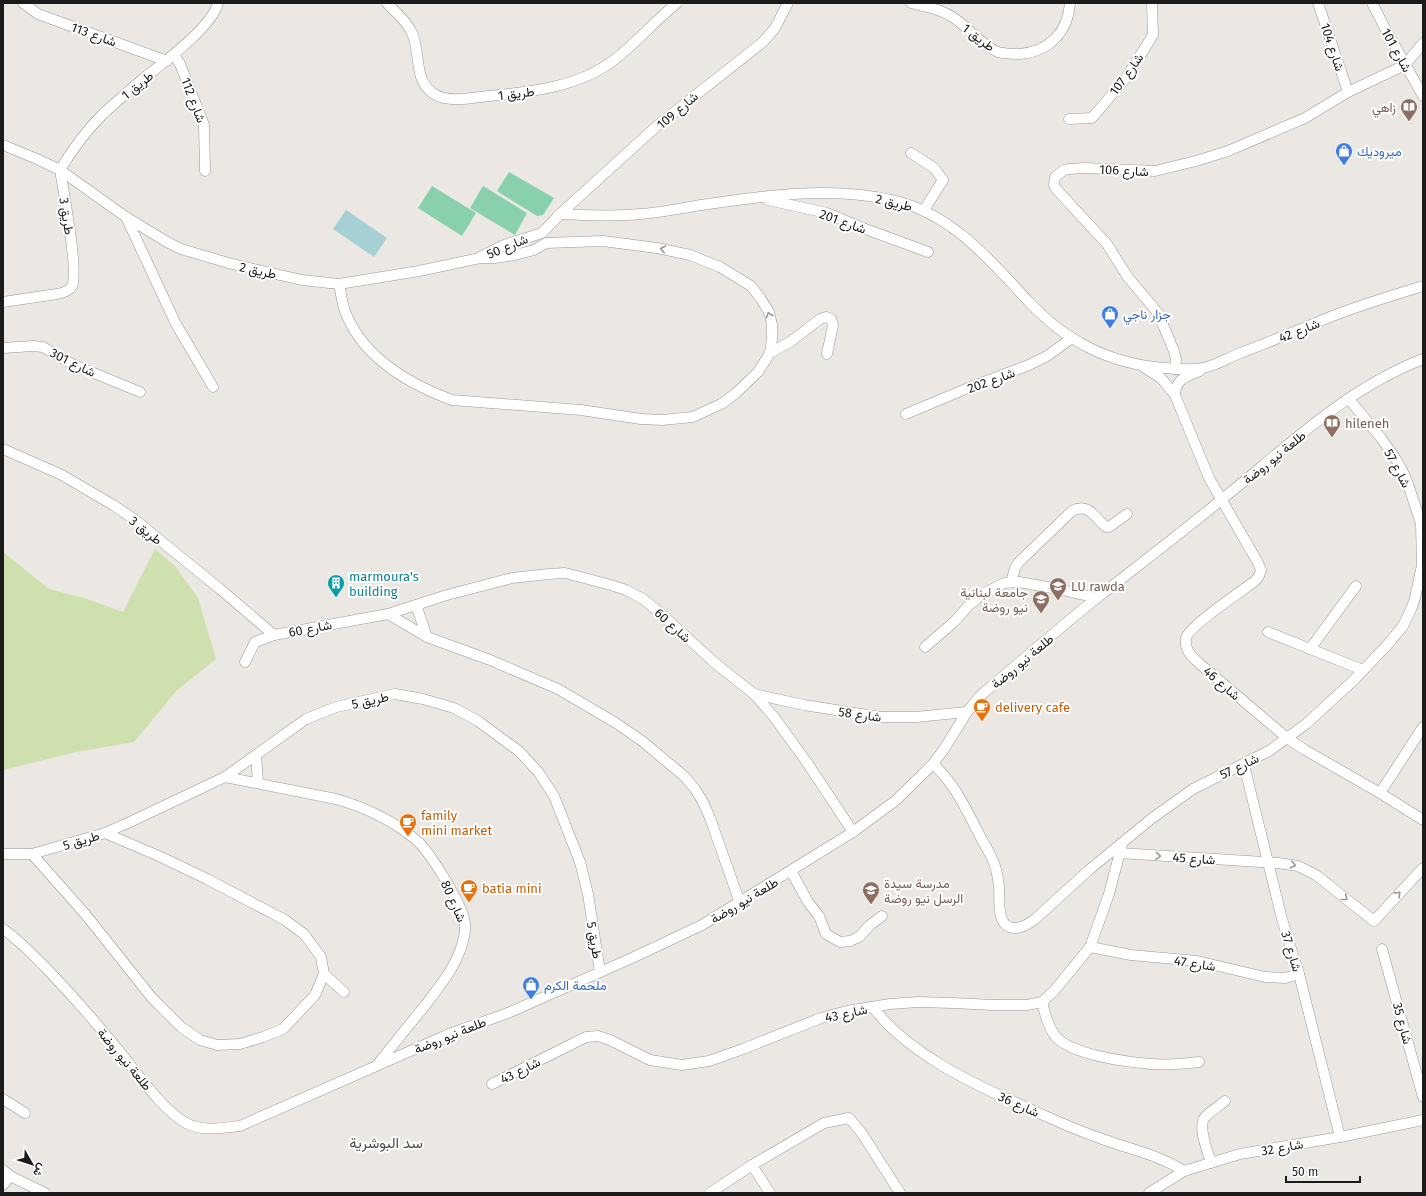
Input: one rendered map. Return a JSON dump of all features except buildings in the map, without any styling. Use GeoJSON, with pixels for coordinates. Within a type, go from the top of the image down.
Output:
{"type":"FeatureCollection","features":[{"type":"Feature","properties":{"kind":"street","name":"شارع 113"},"geometry":{"type":"LineString","coordinates":[[23,3],[38,14],[170,58]]}},
{"type":"Feature","properties":{"kind":"street","name":"طريق 1"},"geometry":{"type":"LineString","coordinates":[[60,170],[84,134],[123,95],[170,58],[192,38],[210,18],[217,8],[218,3]]}},
{"type":"Feature","properties":{"kind":"street","name":"طريق 1"},"geometry":{"type":"LineString","coordinates":[[387,3],[407,24],[412,32],[415,40],[419,70],[427,87],[434,94],[444,98],[458,99],[540,90],[561,85],[596,71],[614,60],[677,3]]}},
{"type":"Feature","properties":{"kind":"street","name":"شارع 109"},"geometry":{"type":"LineString","coordinates":[[560,214],[658,125],[763,42],[775,28],[788,3]]}},
{"type":"Feature","properties":{"kind":"street","name":"طريق 1"},"geometry":{"type":"LineString","coordinates":[[911,3],[941,11],[955,18],[991,48],[1005,54],[1030,53],[1048,44],[1064,27],[1068,19],[1070,3]]}},
{"type":"Feature","properties":{"kind":"street","name":"شارع 107"},"geometry":{"type":"LineString","coordinates":[[1069,120],[1092,118],[1126,78],[1153,35],[1152,3]]}},
{"type":"Feature","properties":{"kind":"street","name":"شارع 104"},"geometry":{"type":"LineString","coordinates":[[1318,3],[1348,92]]}},
{"type":"Feature","properties":{"kind":"street","name":"شارع 101"},"geometry":{"type":"LineString","coordinates":[[1372,3],[1423,96]]}},
{"type":"Feature","properties":{"kind":"street"},"geometry":{"type":"LineString","coordinates":[[1405,65],[1423,43]]}},
{"type":"Feature","properties":{"kind":"street","name":"شارع 112"},"geometry":{"type":"LineString","coordinates":[[170,58],[180,64],[204,125],[204,171]]}},
{"type":"Feature","properties":{"kind":"street","name":"شارع 106"},"geometry":{"type":"LineString","coordinates":[[1175,369],[1176,359],[1174,351],[1158,313],[1126,276],[1107,244],[1057,190],[1054,185],[1056,177],[1064,170],[1085,168],[1155,171],[1228,151],[1305,118],[1348,92],[1405,65]]}},
{"type":"Feature","properties":{"kind":"street","name":"طريق 2"},"geometry":{"type":"LineString","coordinates":[[3,145],[37,158],[60,170],[126,217],[167,242],[181,249],[232,264],[302,280],[340,284],[419,271],[480,258]]}},
{"type":"Feature","properties":{"kind":"street"},"geometry":{"type":"LineString","coordinates":[[911,153],[934,168],[943,180],[924,210]]}},
{"type":"Feature","properties":{"kind":"street","name":"طريق 3"},"geometry":{"type":"LineString","coordinates":[[3,302],[57,294],[65,292],[72,286],[74,275],[72,243],[60,170]]}},
{"type":"Feature","properties":{"kind":"street","name":"طريق 2"},"geometry":{"type":"LineString","coordinates":[[560,214],[622,216],[756,198],[807,194],[846,194],[897,201],[924,210],[949,225],[987,256],[1037,309],[1053,324],[1072,338],[1091,349],[1127,363],[1175,369]]}},
{"type":"Feature","properties":{"kind":"street","name":"شارع 201"},"geometry":{"type":"LineString","coordinates":[[756,198],[827,212],[928,252]]}},
{"type":"Feature","properties":{"kind":"street","name":"شارع 50"},"geometry":{"type":"LineString","coordinates":[[480,258],[495,258],[534,250],[544,238],[550,223],[560,214]]}},
{"type":"Feature","properties":{"kind":"street"},"geometry":{"type":"LineString","coordinates":[[126,217],[176,324],[213,387]]}},
{"type":"Feature","properties":{"kind":"street","name":"شارع 50"},"geometry":{"type":"LineString","coordinates":[[480,258],[504,245],[544,238]]}},
{"type":"Feature","properties":{"kind":"street"},"geometry":{"type":"LineString","coordinates":[[340,284],[345,311],[357,334],[373,354],[387,366],[432,393],[452,400],[581,410],[641,419],[683,418],[705,412],[723,403],[758,372],[770,353],[772,325],[769,312],[751,286],[720,267],[690,255],[657,248],[603,241],[544,238]]}},
{"type":"Feature","properties":{"kind":"street","name":"شارع 42"},"geometry":{"type":"LineString","coordinates":[[1175,369],[1208,367],[1332,316],[1423,286]]}},
{"type":"Feature","properties":{"kind":"street"},"geometry":{"type":"LineString","coordinates":[[770,353],[784,346],[820,319],[826,317],[831,320],[833,325],[827,354]]}},
{"type":"Feature","properties":{"kind":"street","name":"شارع 202"},"geometry":{"type":"LineString","coordinates":[[906,414],[968,388],[1030,365],[1047,356],[1072,338]]}},
{"type":"Feature","properties":{"kind":"street","name":"شارع 301"},"geometry":{"type":"LineString","coordinates":[[3,348],[33,346],[43,347],[72,364],[140,392]]}},
{"type":"Feature","properties":{"kind":"street","name":"طلعة نيو روضة"},"geometry":{"type":"LineString","coordinates":[[3,929],[17,938],[59,981],[102,1030],[143,1082],[169,1110],[186,1123],[201,1128],[217,1129],[240,1126],[449,1034],[508,1013],[702,925],[853,832],[895,801],[933,764],[967,712],[980,696],[1097,598],[1221,500],[1321,418],[1385,376],[1423,359]]}},
{"type":"Feature","properties":{"kind":"street"},"geometry":{"type":"LineString","coordinates":[[1142,366],[1161,378],[1175,395],[1209,478],[1221,500]]}},
{"type":"Feature","properties":{"kind":"street"},"geometry":{"type":"LineString","coordinates":[[1175,395],[1176,387],[1180,380],[1208,367]]}},
{"type":"Feature","properties":{"kind":"street","name":"شارع 57"},"geometry":{"type":"LineString","coordinates":[[933,764],[945,775],[955,789],[994,862],[999,886],[1000,911],[1002,919],[1006,925],[1012,928],[1025,926],[1034,920],[1089,870],[1120,849],[1151,819],[1181,797],[1196,787],[1269,751],[1306,724],[1363,670],[1392,639],[1403,626],[1419,596],[1422,565],[1422,523],[1404,474],[1397,461],[1384,442],[1349,399]]}},
{"type":"Feature","properties":{"kind":"street","name":"طريق 3"},"geometry":{"type":"LineString","coordinates":[[3,448],[62,475],[134,519],[220,589],[274,636]]}},
{"type":"Feature","properties":{"kind":"street","name":"شارع 46"},"geometry":{"type":"LineString","coordinates":[[1221,500],[1261,570],[1255,581],[1205,618],[1188,633],[1186,638],[1187,652],[1288,738],[1305,750],[1380,793],[1423,820]]}},
{"type":"Feature","properties":{"kind":"street"},"geometry":{"type":"LineString","coordinates":[[1012,582],[1015,568],[1019,562],[1072,511],[1080,508],[1086,509],[1108,528],[1126,514]]}},
{"type":"Feature","properties":{"kind":"street","name":"شارع 60"},"geometry":{"type":"LineString","coordinates":[[245,662],[255,642],[274,636],[388,614],[446,595],[512,578],[565,573],[583,577],[626,590],[643,599],[678,628],[716,664],[754,694],[774,717],[808,764],[853,832]]}},
{"type":"Feature","properties":{"kind":"street"},"geometry":{"type":"LineString","coordinates":[[925,647],[955,621],[969,605],[1001,584],[1012,582],[1058,589],[1097,598]]}},
{"type":"Feature","properties":{"kind":"street"},"geometry":{"type":"LineString","coordinates":[[1310,649],[1356,586]]}},
{"type":"Feature","properties":{"kind":"street"},"geometry":{"type":"LineString","coordinates":[[416,605],[427,637]]}},
{"type":"Feature","properties":{"kind":"street"},"geometry":{"type":"LineString","coordinates":[[388,614],[427,637],[490,660],[558,689],[616,723],[642,741],[684,776],[695,789],[705,808],[740,902]]}},
{"type":"Feature","properties":{"kind":"street"},"geometry":{"type":"LineString","coordinates":[[1268,632],[1363,670]]}},
{"type":"Feature","properties":{"kind":"street","name":"طريق 5"},"geometry":{"type":"LineString","coordinates":[[3,854],[32,854],[105,833],[225,777],[306,719],[336,708],[395,694],[423,699],[454,708],[478,721],[520,752],[539,773],[554,796],[580,862],[588,894],[600,972]]}},
{"type":"Feature","properties":{"kind":"street","name":"شارع 58"},"geometry":{"type":"LineString","coordinates":[[754,694],[804,705],[880,717],[916,717],[967,712]]}},
{"type":"Feature","properties":{"kind":"street"},"geometry":{"type":"LineString","coordinates":[[1380,793],[1423,727]]}},
{"type":"Feature","properties":{"kind":"street"},"geometry":{"type":"LineString","coordinates":[[256,755],[258,783]]}},
{"type":"Feature","properties":{"kind":"street","name":"شارع 37"},"geometry":{"type":"LineString","coordinates":[[1244,764],[1282,919],[1299,974],[1340,1136]]}},
{"type":"Feature","properties":{"kind":"street","name":"شارع 80"},"geometry":{"type":"LineString","coordinates":[[225,777],[336,799],[354,804],[388,820],[416,840],[441,872],[462,912],[464,919],[465,930],[462,948],[451,971],[377,1066]]}},
{"type":"Feature","properties":{"kind":"street"},"geometry":{"type":"LineString","coordinates":[[32,854],[86,915],[152,998],[180,1027],[200,1040],[217,1045],[240,1044],[263,1037],[283,1029],[316,995],[324,974],[321,957],[304,934],[285,920],[174,863],[105,833]]}},
{"type":"Feature","properties":{"kind":"street"},"geometry":{"type":"LineString","coordinates":[[1120,849],[1110,894],[1090,947],[1054,991],[1042,1002],[1045,1017],[1056,1036],[1074,1049],[1112,1058],[1151,1064],[1181,1064],[1199,1062]]}},
{"type":"Feature","properties":{"kind":"street","name":"شارع 45"},"geometry":{"type":"LineString","coordinates":[[1120,849],[1298,866],[1316,875],[1374,921],[1423,868]]}},
{"type":"Feature","properties":{"kind":"street"},"geometry":{"type":"LineString","coordinates":[[791,871],[808,902],[819,916],[826,934],[840,942],[850,941],[858,937],[882,916]]}},
{"type":"Feature","properties":{"kind":"street","name":"شارع 47"},"geometry":{"type":"LineString","coordinates":[[1090,947],[1131,955],[1197,961],[1266,977],[1285,978],[1299,974]]}},
{"type":"Feature","properties":{"kind":"street","name":"شارع 35"},"geometry":{"type":"LineString","coordinates":[[1382,949],[1423,1097]]}},
{"type":"Feature","properties":{"kind":"street"},"geometry":{"type":"LineString","coordinates":[[324,974],[344,992]]}},
{"type":"Feature","properties":{"kind":"street","name":"شارع 43"},"geometry":{"type":"LineString","coordinates":[[492,1084],[586,1037],[598,1036],[610,1040],[650,1060],[682,1065],[697,1064],[729,1054],[821,1018],[847,1011],[890,1004],[932,1002],[993,1006],[1042,1002]]}},
{"type":"Feature","properties":{"kind":"street","name":"شارع 36"},"geometry":{"type":"LineString","coordinates":[[873,1007],[888,1026],[898,1034],[950,1070],[985,1089],[1072,1128],[1112,1143],[1160,1158],[1184,1170]]}},
{"type":"Feature","properties":{"kind":"street"},"geometry":{"type":"LineString","coordinates":[[3,1099],[25,1113]]}},
{"type":"Feature","properties":{"kind":"street"},"geometry":{"type":"LineString","coordinates":[[1211,1163],[1202,1129],[1202,1123],[1205,1118],[1225,1101]]}},
{"type":"Feature","properties":{"kind":"street"},"geometry":{"type":"LineString","coordinates":[[710,1193],[824,1123],[849,1118],[861,1132],[900,1193]]}},
{"type":"Feature","properties":{"kind":"street","name":"شارع 32"},"geometry":{"type":"LineString","coordinates":[[1149,1193],[1184,1170],[1240,1154],[1423,1120]]}},
{"type":"Feature","properties":{"kind":"street"},"geometry":{"type":"LineString","coordinates":[[752,1166],[770,1193]]}},
{"type":"Feature","properties":{"kind":"street"},"geometry":{"type":"LineString","coordinates":[[3,1185],[6,1173],[45,1193]]}},
{"type":"Feature","properties":{"kind":"street"},"geometry":{"type":"LineString","coordinates":[[1162,1184],[1168,1193]]}},
{"type":"Feature","properties":{"kind":"green space"},"geometry":{"type":"Polygon","coordinates":[[[509,172],[554,198],[543,215],[537,216],[497,191],[509,172]]]}},
{"type":"Feature","properties":{"kind":"green space"},"geometry":{"type":"Polygon","coordinates":[[[432,186],[476,213],[462,236],[418,208],[432,186]]]}},
{"type":"Feature","properties":{"kind":"green space"},"geometry":{"type":"Polygon","coordinates":[[[483,186],[527,213],[515,235],[470,208],[483,186]]]}},
{"type":"Feature","properties":{"kind":"green space"},"geometry":{"type":"Polygon","coordinates":[[[155,549],[175,566],[198,598],[216,659],[176,691],[134,742],[76,752],[3,770],[3,552],[49,589],[87,599],[123,612],[155,549]]]}},
{"type":"Feature","properties":{"kind":"water"},"geometry":{"type":"Polygon","coordinates":[[[346,210],[387,238],[374,257],[333,229],[346,210]]]}},
{"type":"Feature","properties":{"kind":"place","name":"زاهي"},"geometry":{"type":"Point","coordinates":[1409,122]}},
{"type":"Feature","properties":{"kind":"place","name":"ميروديك"},"geometry":{"type":"Point","coordinates":[1344,166]}},
{"type":"Feature","properties":{"kind":"place","name":"جزار ناجي"},"geometry":{"type":"Point","coordinates":[1110,329]}},
{"type":"Feature","properties":{"kind":"place","name":"hileneh"},"geometry":{"type":"Point","coordinates":[1332,438]}},
{"type":"Feature","properties":{"kind":"place","name":"marmoura's building"},"geometry":{"type":"Point","coordinates":[336,598]}},
{"type":"Feature","properties":{"kind":"place","name":"LU rawda"},"geometry":{"type":"Point","coordinates":[1058,601]}},
{"type":"Feature","properties":{"kind":"place","name":"جامعة لبنانية نيو روضة"},"geometry":{"type":"Point","coordinates":[1041,614]}},
{"type":"Feature","properties":{"kind":"place","name":"delivery cafe"},"geometry":{"type":"Point","coordinates":[982,722]}},
{"type":"Feature","properties":{"kind":"place","name":"family mini market"},"geometry":{"type":"Point","coordinates":[408,837]}},
{"type":"Feature","properties":{"kind":"place","name":"batia mini"},"geometry":{"type":"Point","coordinates":[469,903]}},
{"type":"Feature","properties":{"kind":"place","name":"مدرسة سيدة الرسل نيو روضة"},"geometry":{"type":"Point","coordinates":[871,905]}},
{"type":"Feature","properties":{"kind":"place","name":"ملحمة الكرم"},"geometry":{"type":"Point","coordinates":[531,1000]}},
{"type":"Feature","properties":{"kind":"district","name":"سد البوشرية"},"geometry":{"type":"Point","coordinates":[386,1143]}}]}
